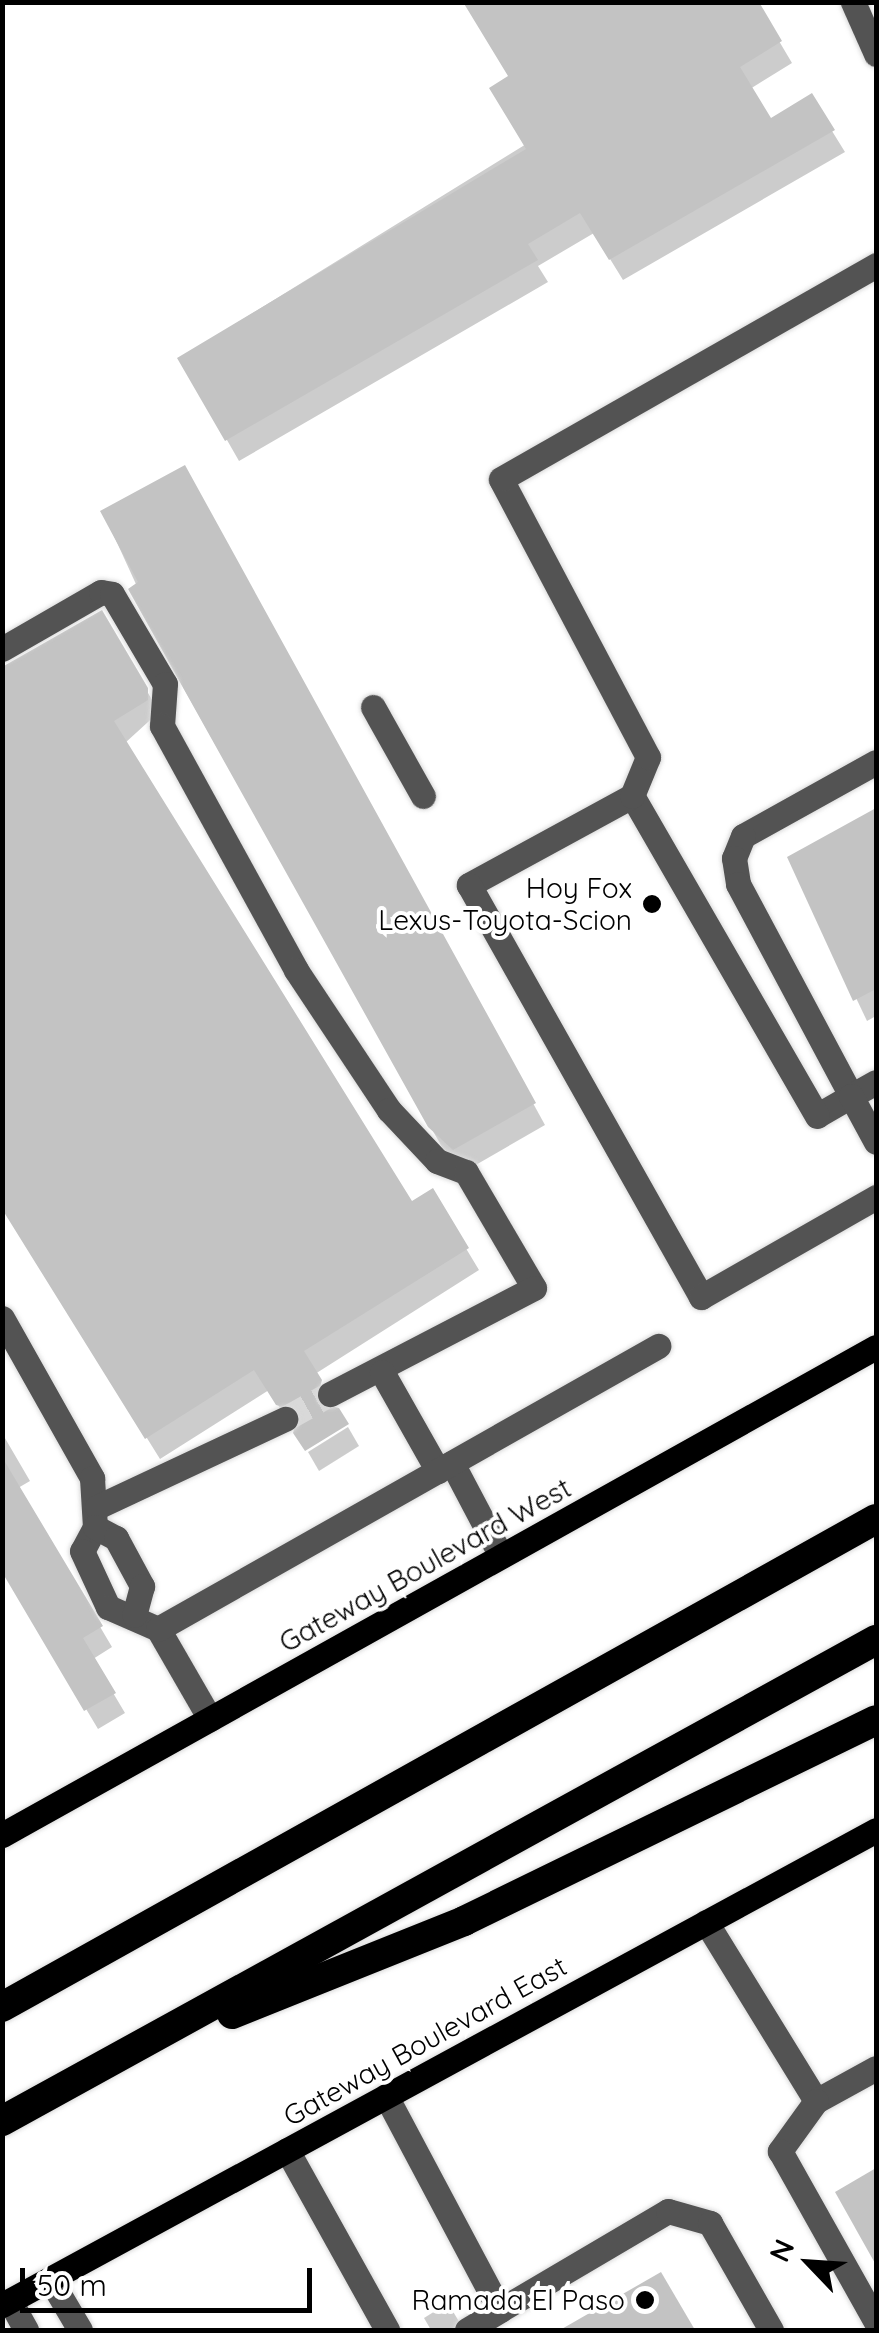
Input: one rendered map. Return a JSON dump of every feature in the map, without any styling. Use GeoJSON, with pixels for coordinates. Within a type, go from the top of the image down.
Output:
{"type":"FeatureCollection","features":[{"type":"Feature","properties":{"kind":"highway"},"geometry":{"type":"LineString","coordinates":[[2,2007],[876,1518]]}},
{"type":"Feature","properties":{"kind":"highway"},"geometry":{"type":"LineString","coordinates":[[2,2121],[876,1640]]}},
{"type":"Feature","properties":{"kind":"highway"},"geometry":{"type":"LineString","coordinates":[[108,2063],[464,1921],[876,1720]]}},
{"type":"Feature","properties":{"kind":"main road","name":"Gateway Boulevard West"},"geometry":{"type":"LineString","coordinates":[[2,1835],[876,1347]]}},
{"type":"Feature","properties":{"kind":"main road","name":"Gateway Boulevard East"},"geometry":{"type":"LineString","coordinates":[[6,2303],[876,1830]]}},
{"type":"Feature","properties":{"kind":"lane"},"geometry":{"type":"LineString","coordinates":[[854,2],[876,54]]}},
{"type":"Feature","properties":{"kind":"lane"},"geometry":{"type":"LineString","coordinates":[[876,266],[501,479],[648,757],[632,796],[469,885],[700,1297],[876,1197]]}},
{"type":"Feature","properties":{"kind":"lane"},"geometry":{"type":"LineString","coordinates":[[2,649],[112,594],[166,684],[162,726],[296,970],[389,1110],[437,1162],[466,1172],[534,1288],[382,1372],[330,1394]]}},
{"type":"Feature","properties":{"kind":"lane"},"geometry":{"type":"LineString","coordinates":[[373,707],[423,796]]}},
{"type":"Feature","properties":{"kind":"lane"},"geometry":{"type":"LineString","coordinates":[[876,762],[743,836],[734,858],[738,884],[876,1142]]}},
{"type":"Feature","properties":{"kind":"lane"},"geometry":{"type":"LineString","coordinates":[[632,796],[816,1116],[876,1082]]}},
{"type":"Feature","properties":{"kind":"lane"},"geometry":{"type":"LineString","coordinates":[[2,1318],[92,1478],[96,1517],[82,1551],[108,1606],[158,1628],[210,1719]]}},
{"type":"Feature","properties":{"kind":"lane"},"geometry":{"type":"LineString","coordinates":[[158,1628],[658,1346]]}},
{"type":"Feature","properties":{"kind":"lane"},"geometry":{"type":"LineString","coordinates":[[382,1372],[501,1556]]}},
{"type":"Feature","properties":{"kind":"lane"},"geometry":{"type":"LineString","coordinates":[[96,1517],[285,1419]]}},
{"type":"Feature","properties":{"kind":"lane"},"geometry":{"type":"LineString","coordinates":[[96,1517],[116,1538],[142,1586],[134,1615]]}},
{"type":"Feature","properties":{"kind":"lane"},"geometry":{"type":"LineString","coordinates":[[706,1922],[816,2101]]}},
{"type":"Feature","properties":{"kind":"lane"},"geometry":{"type":"LineString","coordinates":[[876,2068],[816,2101],[780,2151],[876,2322]]}},
{"type":"Feature","properties":{"kind":"lane"},"geometry":{"type":"LineString","coordinates":[[386,2096],[500,2310]]}},
{"type":"Feature","properties":{"kind":"lane"},"geometry":{"type":"LineString","coordinates":[[287,2150],[387,2330]]}},
{"type":"Feature","properties":{"kind":"lane"},"geometry":{"type":"LineString","coordinates":[[467,2330],[668,2211],[710,2222],[770,2330]]}},
{"type":"Feature","properties":{"kind":"lane"},"geometry":{"type":"LineString","coordinates":[[50,2279],[80,2330]]}},
{"type":"Feature","properties":{"kind":"lane"},"geometry":{"type":"LineString","coordinates":[[6,2303],[26,2330]]}},
{"type":"Feature","properties":{"kind":"building"},"geometry":{"type":"Polygon","coordinates":[[[463,2],[759,2],[782,41],[740,67],[771,118],[812,93],[835,130],[609,260],[580,213],[528,244],[538,260],[225,441],[177,358],[526,149],[489,88],[508,76],[463,2]]]}},
{"type":"Feature","properties":{"kind":"building"},"geometry":{"type":"Polygon","coordinates":[[[185,465],[536,1103],[453,1150],[428,1127],[128,589],[138,582],[100,511],[185,465]]]}},
{"type":"Feature","properties":{"kind":"building"},"geometry":{"type":"Polygon","coordinates":[[[102,610],[148,688],[148,700],[114,721],[412,1201],[433,1188],[469,1248],[304,1351],[322,1380],[316,1402],[339,1408],[349,1424],[305,1451],[293,1433],[299,1411],[276,1405],[254,1370],[145,1439],[2,1209],[2,667],[102,610]]]}},
{"type":"Feature","properties":{"kind":"building"},"geometry":{"type":"Polygon","coordinates":[[[876,808],[876,989],[853,1001],[787,857],[876,808]]]}},
{"type":"Feature","properties":{"kind":"building"},"geometry":{"type":"Polygon","coordinates":[[[2,1457],[103,1626],[83,1638],[116,1693],[84,1711],[2,1572],[2,1457]]]}},
{"type":"Feature","properties":{"kind":"building"},"geometry":{"type":"Polygon","coordinates":[[[876,2168],[876,2265],[835,2192],[876,2168]]]}},
{"type":"Feature","properties":{"kind":"building","name":"Ramada El Paso"},"geometry":{"type":"Polygon","coordinates":[[[661,2272],[695,2330],[560,2330],[661,2272]]]}},
{"type":"Feature","properties":{"kind":"tunnel"},"geometry":{"type":"LineString","coordinates":[[285,1419],[330,1394]]}},
{"type":"Feature","properties":{"kind":"place","name":"Hoy Fox Lexus-Toyota-Scion"},"geometry":{"type":"Point","coordinates":[652,904]}},
{"type":"Feature","properties":{"kind":"place","name":"Ramada El Paso"},"geometry":{"type":"Point","coordinates":[645,2300]}}]}
